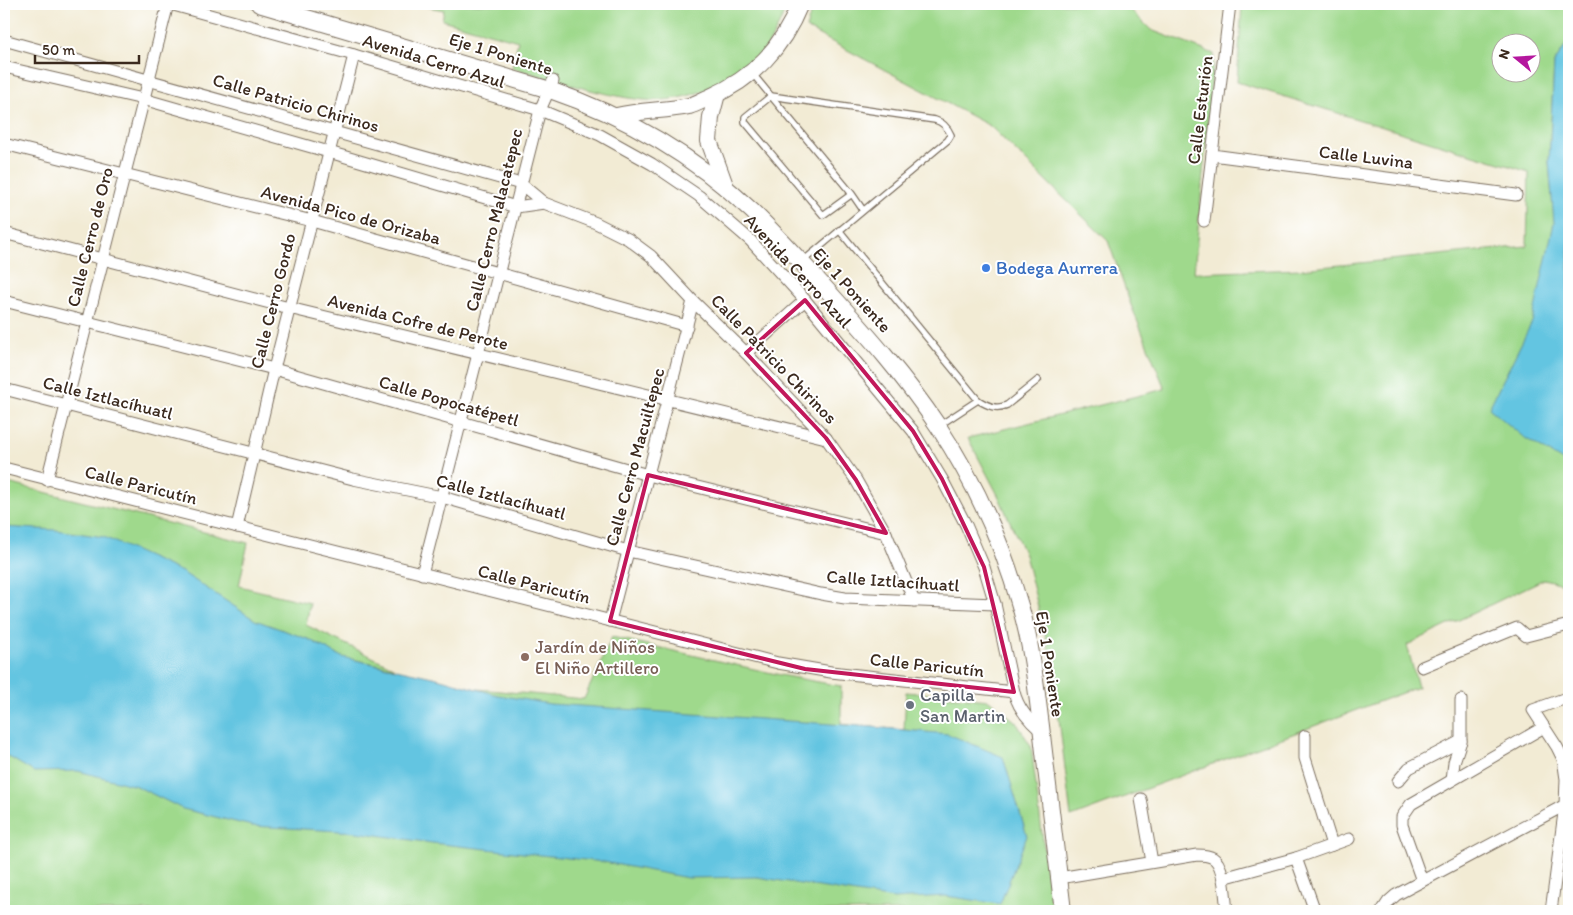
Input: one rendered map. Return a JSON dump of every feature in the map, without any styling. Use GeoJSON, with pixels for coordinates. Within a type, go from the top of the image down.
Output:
{"type":"FeatureCollection","features":[{"type":"Feature","properties":{"kind":"main road","name":"Eje 1 Poniente"},"geometry":{"type":"LineString","coordinates":[[259,4],[551,85],[578,100],[617,116],[678,151],[726,188],[752,211],[802,262],[853,318],[938,426],[984,507],[1002,550],[1022,611],[1032,662],[1063,911]]}},
{"type":"Feature","properties":{"kind":"main road"},"geometry":{"type":"LineString","coordinates":[[617,116],[690,105],[735,84],[752,72],[773,52],[792,24],[800,4]]}},
{"type":"Feature","properties":{"kind":"main road"},"geometry":{"type":"LineString","coordinates":[[717,94],[709,130],[709,141],[726,188]]}},
{"type":"Feature","properties":{"kind":"street","name":"Avenida Cerro Azul"},"geometry":{"type":"LineString","coordinates":[[169,4],[354,55],[540,110],[600,135],[652,164],[699,196],[750,240],[805,300],[913,432],[942,479],[966,525],[984,567],[995,604],[1014,692]]}},
{"type":"Feature","properties":{"kind":"street","name":"Calle Cerro de Oro"},"geometry":{"type":"LineString","coordinates":[[47,480],[148,79],[169,4]]}},
{"type":"Feature","properties":{"kind":"street","name":"Calle Esturión"},"geometry":{"type":"LineString","coordinates":[[1204,221],[1230,4]]}},
{"type":"Feature","properties":{"kind":"street","name":"Calle Patricio Chirinos"},"geometry":{"type":"LineString","coordinates":[[4,40],[521,184],[544,203],[596,223],[628,239],[651,256],[826,438],[856,480],[886,533],[914,601]]}},
{"type":"Feature","properties":{"kind":"street","name":"Calle Cerro Gordo"},"geometry":{"type":"LineString","coordinates":[[237,527],[289,308],[354,55]]}},
{"type":"Feature","properties":{"kind":"street","name":"Calle Patricio Chirinos"},"geometry":{"type":"LineString","coordinates":[[4,67],[143,99],[516,207],[544,203]]}},
{"type":"Feature","properties":{"kind":"street","name":"Calle Cerro Malacatepec"},"geometry":{"type":"LineString","coordinates":[[422,574],[540,110],[551,85]]}},
{"type":"Feature","properties":{"kind":"street"},"geometry":{"type":"LineString","coordinates":[[231,124],[236,104]]}},
{"type":"Feature","properties":{"kind":"street","name":"Avenida Pico de Orizaba"},"geometry":{"type":"LineString","coordinates":[[4,144],[312,220],[687,326]]}},
{"type":"Feature","properties":{"kind":"street","name":"Calle Luvina"},"geometry":{"type":"LineString","coordinates":[[1212,155],[1516,195]]}},
{"type":"Feature","properties":{"kind":"street","name":"Avenida Cofre de Perote"},"geometry":{"type":"LineString","coordinates":[[4,233],[289,308],[826,438]]}},
{"type":"Feature","properties":{"kind":"street"},"geometry":{"type":"LineString","coordinates":[[746,353],[805,300]]}},
{"type":"Feature","properties":{"kind":"street","name":"Calle Popocatépetl"},"geometry":{"type":"LineString","coordinates":[[4,301],[274,369],[648,475],[886,533]]}},
{"type":"Feature","properties":{"kind":"street","name":"Calle Cerro Macuiltepec"},"geometry":{"type":"LineString","coordinates":[[610,621],[693,301]]}},
{"type":"Feature","properties":{"kind":"street","name":"Calle Iztlacíhuatl"},"geometry":{"type":"LineString","coordinates":[[4,389],[353,480],[442,497],[628,551],[821,594],[845,598],[995,604]]}},
{"type":"Feature","properties":{"kind":"street","name":"Calle Paricutín"},"geometry":{"type":"LineString","coordinates":[[4,468],[805,669],[1014,692]]}},
{"type":"Feature","properties":{"kind":"street"},"geometry":{"type":"LineString","coordinates":[[1422,668],[1517,628],[1526,636],[1569,625]]}},
{"type":"Feature","properties":{"kind":"street"},"geometry":{"type":"LineString","coordinates":[[1014,692],[1023,713],[1041,731]]}},
{"type":"Feature","properties":{"kind":"street"},"geometry":{"type":"LineString","coordinates":[[1550,911],[1565,805],[1566,779],[1563,759],[1533,710],[1569,697]]}},
{"type":"Feature","properties":{"kind":"street"},"geometry":{"type":"LineString","coordinates":[[1452,780],[1454,762],[1461,741],[1462,700]]}},
{"type":"Feature","properties":{"kind":"street"},"geometry":{"type":"LineString","coordinates":[[1422,881],[1402,825],[1402,817],[1411,804],[1544,727]]}},
{"type":"Feature","properties":{"kind":"street"},"geometry":{"type":"LineString","coordinates":[[1306,736],[1306,758],[1332,845]]}},
{"type":"Feature","properties":{"kind":"street"},"geometry":{"type":"LineString","coordinates":[[1398,781],[1409,768],[1461,741]]}},
{"type":"Feature","properties":{"kind":"street"},"geometry":{"type":"LineString","coordinates":[[1141,799],[1152,862]]}},
{"type":"Feature","properties":{"kind":"street"},"geometry":{"type":"LineString","coordinates":[[1382,911],[1396,895],[1565,805]]}},
{"type":"Feature","properties":{"kind":"street"},"geometry":{"type":"LineString","coordinates":[[1223,878],[1296,858],[1349,839]]}},
{"type":"Feature","properties":{"kind":"street"},"geometry":{"type":"LineString","coordinates":[[1059,878],[1197,855],[1206,856],[1218,862],[1223,878],[1227,911]]}},
{"type":"Feature","properties":{"kind":"street"},"geometry":{"type":"LineString","coordinates":[[1296,858],[1315,911]]}},
{"type":"Feature","properties":{"kind":"lane"},"geometry":{"type":"LineString","coordinates":[[752,72],[863,210]]}},
{"type":"Feature","properties":{"kind":"lane"},"geometry":{"type":"LineString","coordinates":[[802,262],[948,140],[950,132],[942,122],[935,120],[771,96],[747,115],[744,122],[824,215],[852,194]]}},
{"type":"Feature","properties":{"kind":"lane"},"geometry":{"type":"LineString","coordinates":[[838,230],[978,400],[986,405],[1001,408],[1008,406],[1038,380]]}},
{"type":"Feature","properties":{"kind":"lane"},"geometry":{"type":"LineString","coordinates":[[938,426],[978,400]]}},
{"type":"Feature","properties":{"kind":"highlighted area"},"geometry":{"type":"Polygon","coordinates":[[[805,300],[913,431],[942,479],[984,567],[1014,692],[805,669],[610,621],[648,475],[886,533],[856,480],[826,438],[746,353],[805,300]]]}},
{"type":"Feature","properties":{"kind":"green space"},"geometry":{"type":"Polygon","coordinates":[[[413,4],[787,4],[778,27],[766,48],[756,60],[742,71],[711,88],[694,94],[677,98],[644,100],[578,87],[512,68],[518,41],[442,20],[444,10],[413,4]]]}},
{"type":"Feature","properties":{"kind":"green space"},"geometry":{"type":"Polygon","coordinates":[[[814,4],[1125,4],[1151,30],[1214,54],[1194,273],[1301,269],[1527,246],[1529,172],[1237,82],[1242,4],[1569,4],[1569,41],[1554,63],[1549,162],[1552,197],[1569,146],[1569,586],[1544,579],[1407,645],[1418,687],[1071,817],[1052,662],[1025,555],[998,495],[968,438],[1165,389],[1131,305],[1108,241],[990,126],[806,28],[814,4]]]}},
{"type":"Feature","properties":{"kind":"green space"},"geometry":{"type":"Polygon","coordinates":[[[4,482],[248,543],[239,586],[310,603],[306,625],[395,668],[346,658],[382,680],[584,699],[612,637],[785,676],[841,686],[841,724],[904,730],[906,692],[989,700],[1016,722],[1031,746],[1052,911],[4,911],[4,482]]]}},
{"type":"Feature","properties":{"kind":"water"},"geometry":{"type":"Polygon","coordinates":[[[1569,41],[1569,465],[1522,436],[1489,408],[1532,322],[1554,223],[1549,162],[1554,63],[1569,41]]]}},
{"type":"Feature","properties":{"kind":"water"},"geometry":{"type":"Polygon","coordinates":[[[4,527],[56,530],[104,537],[182,572],[255,620],[308,639],[342,657],[437,678],[498,695],[550,704],[948,734],[1003,757],[1027,836],[1000,904],[945,896],[894,899],[757,877],[688,878],[604,862],[432,843],[356,832],[252,826],[183,809],[136,786],[78,771],[34,772],[4,754],[4,527]]]}},
{"type":"Feature","properties":{"kind":"place","name":"Bodega Aurrera"},"geometry":{"type":"Point","coordinates":[986,268]}},
{"type":"Feature","properties":{"kind":"place","name":"Jardín de Niños El Niño Artillero"},"geometry":{"type":"Point","coordinates":[525,657]}},
{"type":"Feature","properties":{"kind":"place","name":"Capilla San Martin"},"geometry":{"type":"Point","coordinates":[910,705]}}]}
